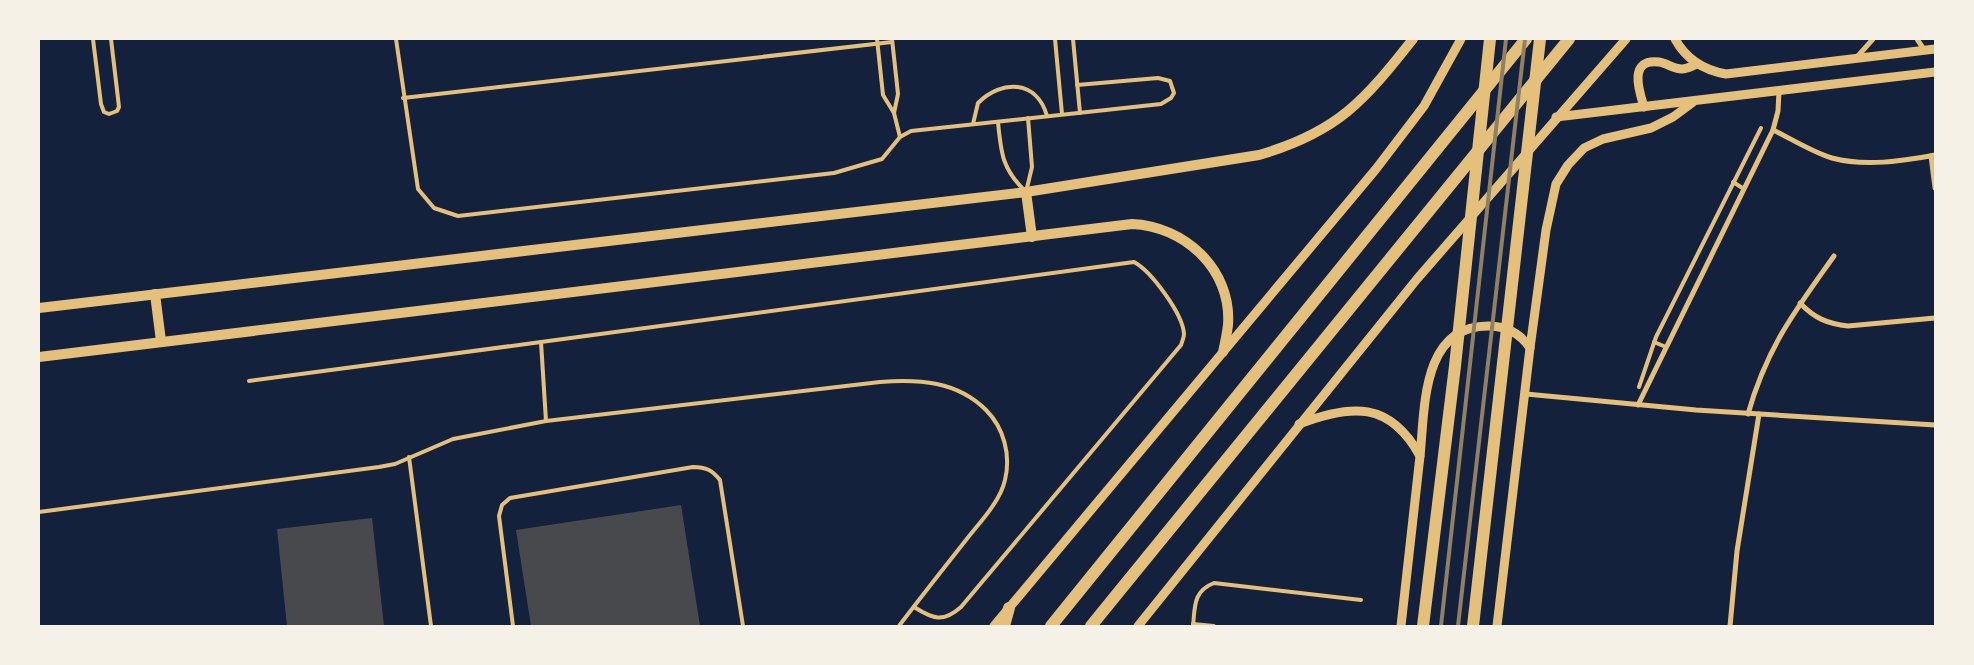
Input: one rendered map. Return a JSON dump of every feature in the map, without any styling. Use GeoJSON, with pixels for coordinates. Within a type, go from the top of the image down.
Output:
{"type":"FeatureCollection","features":[{"type":"Feature","properties":{"kind":"main road"},"geometry":{"type":"LineString","coordinates":[[39,308],[1026,192],[1259,155],[1290,146],[1320,132],[1347,114],[1375,87],[1413,39]]}},
{"type":"Feature","properties":{"kind":"main road"},"geometry":{"type":"LineString","coordinates":[[1423,626],[1455,366],[1490,39]]}},
{"type":"Feature","properties":{"kind":"main road"},"geometry":{"type":"LineString","coordinates":[[1051,626],[1526,39]]}},
{"type":"Feature","properties":{"kind":"main road"},"geometry":{"type":"LineString","coordinates":[[1473,626],[1540,39]]}},
{"type":"Feature","properties":{"kind":"main road"},"geometry":{"type":"LineString","coordinates":[[1091,626],[1569,39]]}},
{"type":"Feature","properties":{"kind":"main road"},"geometry":{"type":"LineString","coordinates":[[1026,192],[1032,237]]}},
{"type":"Feature","properties":{"kind":"main road"},"geometry":{"type":"LineString","coordinates":[[39,357],[1132,224],[1158,227],[1182,237],[1209,264],[1222,292],[1228,324],[1223,352]]}},
{"type":"Feature","properties":{"kind":"main road"},"geometry":{"type":"LineString","coordinates":[[155,294],[161,341]]}},
{"type":"Feature","properties":{"kind":"main road"},"geometry":{"type":"LineString","coordinates":[[1004,626],[1008,608]]}},
{"type":"Feature","properties":{"kind":"street"},"geometry":{"type":"LineString","coordinates":[[994,626],[1376,169],[1424,106],[1461,39]]}},
{"type":"Feature","properties":{"kind":"street"},"geometry":{"type":"LineString","coordinates":[[1138,626],[1416,279],[1626,39]]}},
{"type":"Feature","properties":{"kind":"street"},"geometry":{"type":"LineString","coordinates":[[1675,39],[1681,49],[1697,64],[1706,69],[1726,74],[1935,50]]}},
{"type":"Feature","properties":{"kind":"street"},"geometry":{"type":"LineString","coordinates":[[1849,60],[1864,52],[1873,39]]}},
{"type":"Feature","properties":{"kind":"street"},"geometry":{"type":"LineString","coordinates":[[1917,39],[1925,51]]}},
{"type":"Feature","properties":{"kind":"street"},"geometry":{"type":"LineString","coordinates":[[1644,107],[1636,80],[1645,65],[1657,62],[1682,69],[1697,64]]}},
{"type":"Feature","properties":{"kind":"street"},"geometry":{"type":"LineString","coordinates":[[1556,117],[1692,103],[1935,72]]}},
{"type":"Feature","properties":{"kind":"street"},"geometry":{"type":"LineString","coordinates":[[1638,405],[1773,130],[1778,111],[1779,92]]}},
{"type":"Feature","properties":{"kind":"street"},"geometry":{"type":"LineString","coordinates":[[1497,626],[1530,348],[1550,206],[1556,184],[1568,164],[1584,148],[1604,139],[1651,128],[1673,117],[1692,103]]}},
{"type":"Feature","properties":{"kind":"street"},"geometry":{"type":"LineString","coordinates":[[1773,130],[1816,152],[1848,161],[1870,163],[1933,155],[1935,188]]}},
{"type":"Feature","properties":{"kind":"street"},"geometry":{"type":"LineString","coordinates":[[1748,414],[1769,355],[1788,319],[1834,256]]}},
{"type":"Feature","properties":{"kind":"street"},"geometry":{"type":"LineString","coordinates":[[1800,303],[1810,313],[1834,325],[1848,326],[1935,318]]}},
{"type":"Feature","properties":{"kind":"street"},"geometry":{"type":"LineString","coordinates":[[1401,626],[1430,375],[1440,350],[1450,340],[1474,328],[1501,327],[1514,331],[1524,339],[1530,348]]}},
{"type":"Feature","properties":{"kind":"street"},"geometry":{"type":"LineString","coordinates":[[1526,394],[1748,414],[1935,424]]}},
{"type":"Feature","properties":{"kind":"street"},"geometry":{"type":"LineString","coordinates":[[1298,424],[1339,410],[1374,414],[1395,424],[1404,432],[1420,456]]}},
{"type":"Feature","properties":{"kind":"street"},"geometry":{"type":"LineString","coordinates":[[1730,626],[1737,551],[1759,414]]}},
{"type":"Feature","properties":{"kind":"lane"},"geometry":{"type":"LineString","coordinates":[[93,39],[102,109],[109,114],[117,111],[118,107],[111,39]]}},
{"type":"Feature","properties":{"kind":"lane"},"geometry":{"type":"LineString","coordinates":[[396,39],[403,98],[418,189],[434,208],[458,216],[834,173],[882,160],[900,137],[911,131],[1161,104],[1172,98],[1174,93],[1170,81],[1158,78],[1078,85]]}},
{"type":"Feature","properties":{"kind":"lane"},"geometry":{"type":"LineString","coordinates":[[1055,39],[1062,114]]}},
{"type":"Feature","properties":{"kind":"lane"},"geometry":{"type":"LineString","coordinates":[[1073,39],[1080,113]]}},
{"type":"Feature","properties":{"kind":"lane"},"geometry":{"type":"LineString","coordinates":[[403,98],[892,40],[898,94],[894,113]]}},
{"type":"Feature","properties":{"kind":"lane"},"geometry":{"type":"LineString","coordinates":[[878,41],[884,95],[894,113],[900,137]]}},
{"type":"Feature","properties":{"kind":"lane"},"geometry":{"type":"LineString","coordinates":[[973,124],[978,103],[995,90],[1006,87],[1028,90],[1037,96],[1044,105],[1047,116]]}},
{"type":"Feature","properties":{"kind":"lane"},"geometry":{"type":"LineString","coordinates":[[1026,192],[1032,167],[1028,118]]}},
{"type":"Feature","properties":{"kind":"lane"},"geometry":{"type":"LineString","coordinates":[[998,122],[1001,152],[1007,170],[1026,192]]}},
{"type":"Feature","properties":{"kind":"lane"},"geometry":{"type":"LineString","coordinates":[[1639,387],[1654,342],[1761,128]]}},
{"type":"Feature","properties":{"kind":"lane"},"geometry":{"type":"LineString","coordinates":[[1733,182],[1744,189]]}},
{"type":"Feature","properties":{"kind":"lane"},"geometry":{"type":"LineString","coordinates":[[249,381],[1134,262],[1142,266],[1166,294],[1182,325],[1184,335],[1181,346],[961,607],[951,616],[935,618],[914,607]]}},
{"type":"Feature","properties":{"kind":"lane"},"geometry":{"type":"LineString","coordinates":[[541,342],[546,421]]}},
{"type":"Feature","properties":{"kind":"lane"},"geometry":{"type":"LineString","coordinates":[[1654,342],[1666,347]]}},
{"type":"Feature","properties":{"kind":"lane"},"geometry":{"type":"LineString","coordinates":[[39,512],[380,467],[454,439],[546,421],[880,382],[913,380],[936,383],[959,390],[979,403],[994,418],[1004,436],[1007,455],[1006,480],[994,504],[899,626]]}},
{"type":"Feature","properties":{"kind":"lane"},"geometry":{"type":"LineString","coordinates":[[409,457],[431,626]]}},
{"type":"Feature","properties":{"kind":"lane"},"geometry":{"type":"LineString","coordinates":[[513,626],[499,516],[502,505],[510,498],[703,467],[713,472],[720,480],[743,626]]}},
{"type":"Feature","properties":{"kind":"lane"},"geometry":{"type":"LineString","coordinates":[[1214,626],[1193,625],[1195,600],[1198,592],[1214,583],[1361,600]]}},
{"type":"Feature","properties":{"kind":"building"},"geometry":{"type":"Polygon","coordinates":[[[681,505],[700,626],[531,626],[516,530],[681,505]]]}},
{"type":"Feature","properties":{"kind":"building"},"geometry":{"type":"Polygon","coordinates":[[[372,518],[384,626],[287,626],[277,529],[372,518]]]}},
{"type":"Feature","properties":{"kind":"railway"},"geometry":{"type":"LineString","coordinates":[[1441,626],[1506,39]]}},
{"type":"Feature","properties":{"kind":"railway"},"geometry":{"type":"LineString","coordinates":[[1458,626],[1525,39]]}}]}
